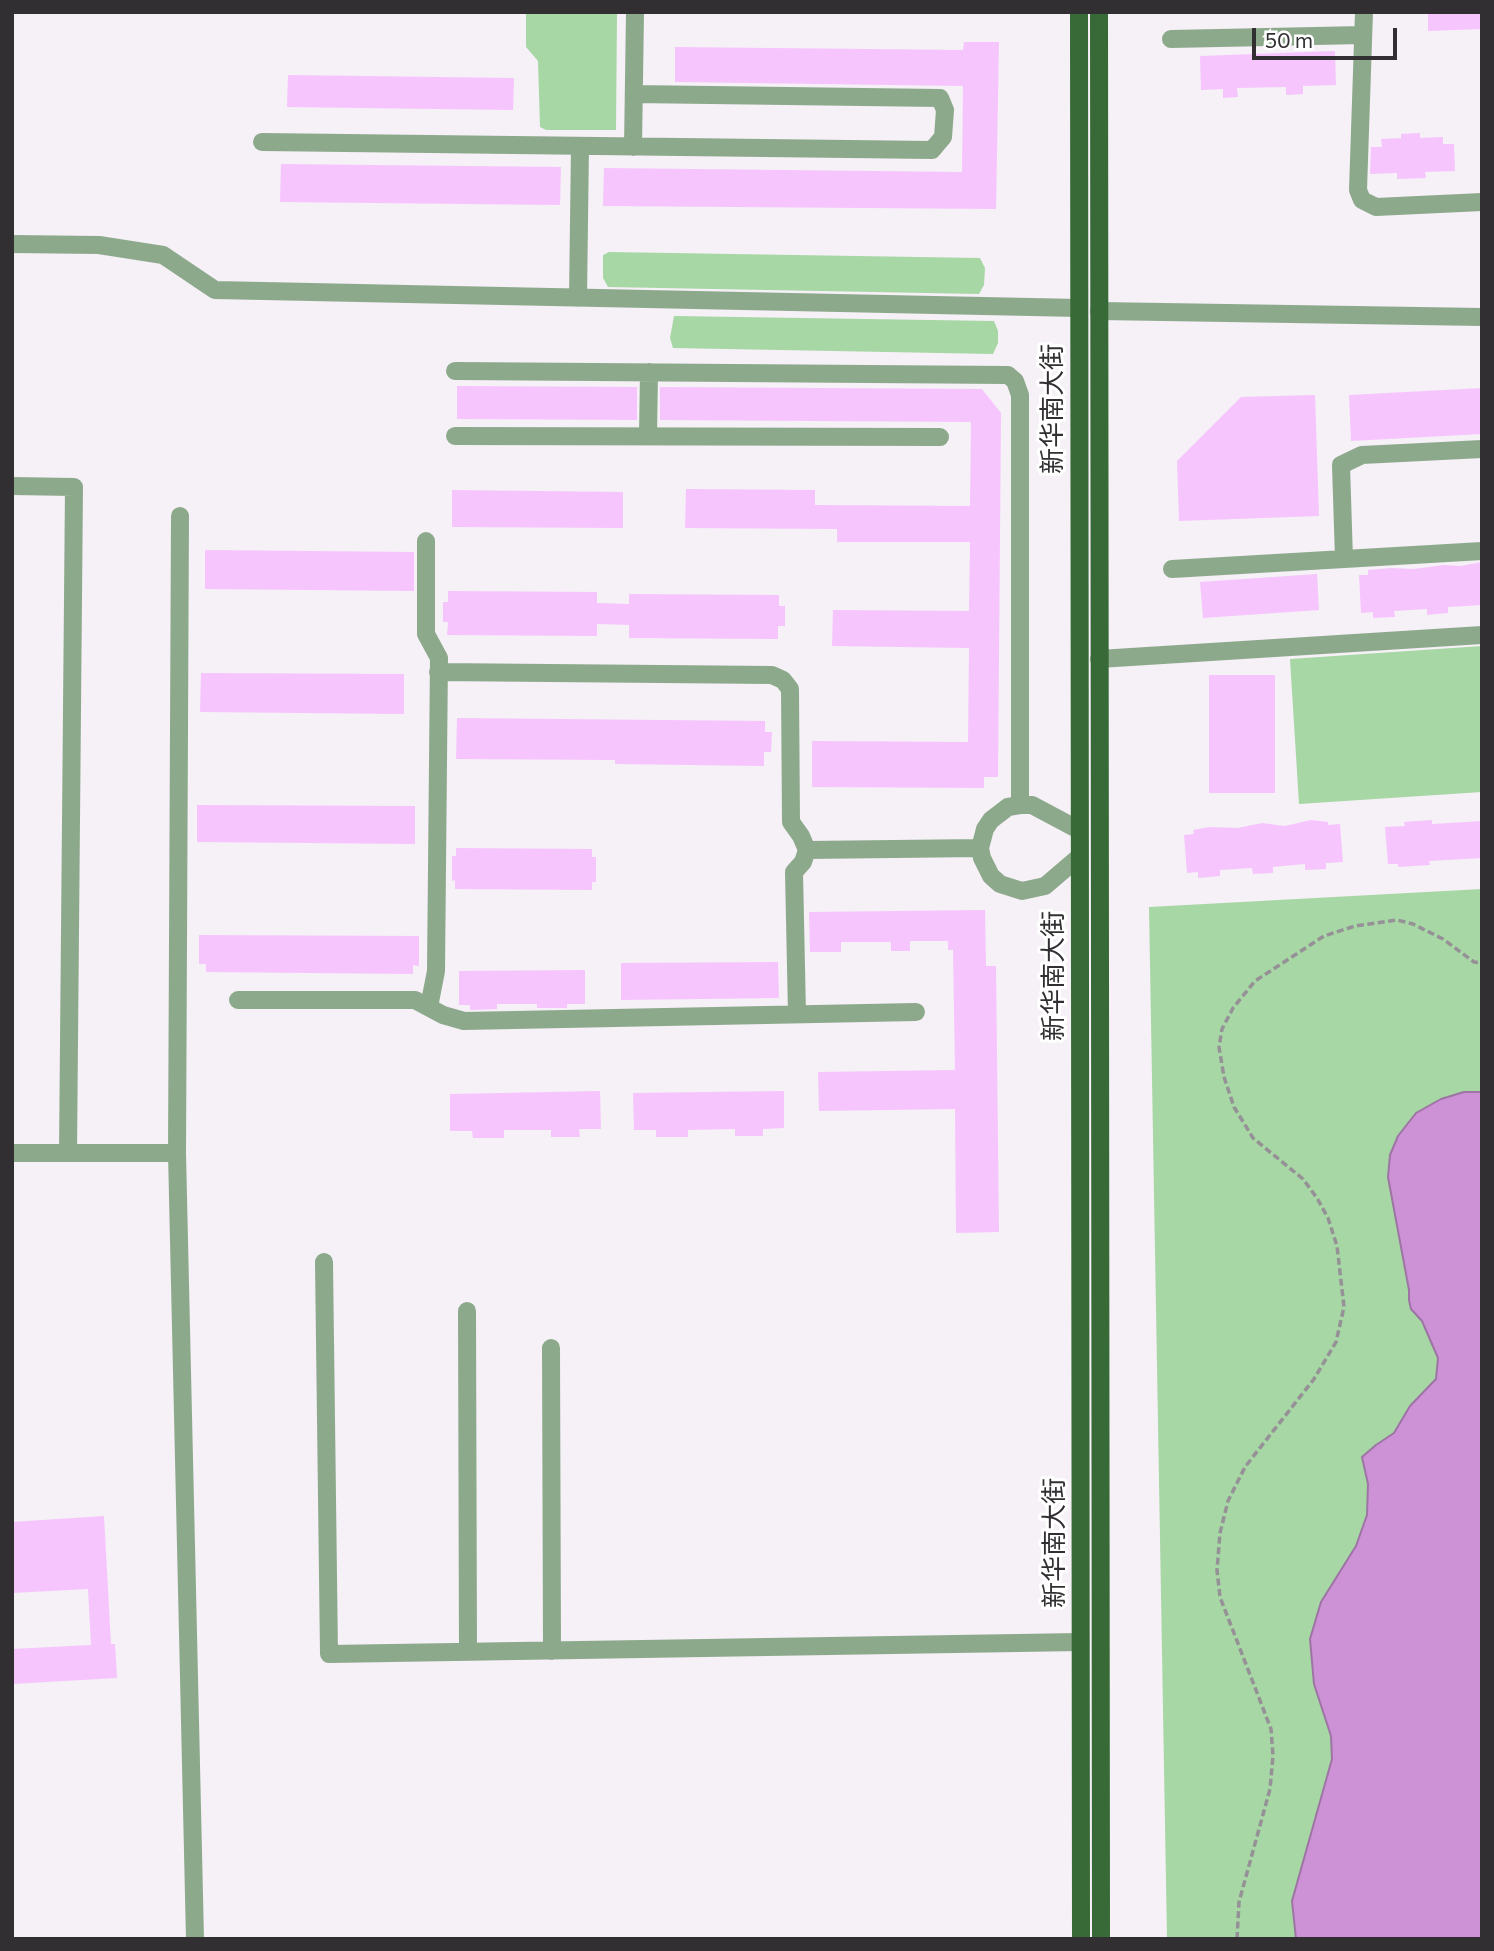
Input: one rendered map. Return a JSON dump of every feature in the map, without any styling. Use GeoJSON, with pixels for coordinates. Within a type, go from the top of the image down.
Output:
{"type":"FeatureCollection","features":[{"type":"Feature","properties":{"kind":"main road","name":"新华南大街"},"geometry":{"type":"LineString","coordinates":[[1079,12],[1081,1939]]}},
{"type":"Feature","properties":{"kind":"main road","name":"新华南大街"},"geometry":{"type":"LineString","coordinates":[[1099,12],[1101,1939]]}},
{"type":"Feature","properties":{"kind":"street"},"geometry":{"type":"LineString","coordinates":[[633,147],[635,12]]}},
{"type":"Feature","properties":{"kind":"street"},"geometry":{"type":"LineString","coordinates":[[1364,12],[1358,190],[1362,200],[1376,207],[1482,202]]}},
{"type":"Feature","properties":{"kind":"street"},"geometry":{"type":"LineString","coordinates":[[1171,39],[1363,35]]}},
{"type":"Feature","properties":{"kind":"street"},"geometry":{"type":"LineString","coordinates":[[262,142],[932,150],[943,136],[945,110],[940,98],[634,94]]}},
{"type":"Feature","properties":{"kind":"street"},"geometry":{"type":"LineString","coordinates":[[578,298],[580,146]]}},
{"type":"Feature","properties":{"kind":"street"},"geometry":{"type":"LineString","coordinates":[[12,244],[99,245],[163,255],[215,290],[1079,308]]}},
{"type":"Feature","properties":{"kind":"street"},"geometry":{"type":"LineString","coordinates":[[1099,311],[1482,317]]}},
{"type":"Feature","properties":{"kind":"street"},"geometry":{"type":"LineString","coordinates":[[455,371],[1008,375],[1015,381],[1020,395],[1020,804]]}},
{"type":"Feature","properties":{"kind":"street"},"geometry":{"type":"LineString","coordinates":[[648,436],[649,372]]}},
{"type":"Feature","properties":{"kind":"street"},"geometry":{"type":"LineString","coordinates":[[455,436],[940,437]]}},
{"type":"Feature","properties":{"kind":"street"},"geometry":{"type":"LineString","coordinates":[[1344,559],[1341,465],[1362,455],[1482,449]]}},
{"type":"Feature","properties":{"kind":"street"},"geometry":{"type":"LineString","coordinates":[[12,486],[74,487],[68,1153]]}},
{"type":"Feature","properties":{"kind":"street"},"geometry":{"type":"LineString","coordinates":[[180,516],[177,1153],[195,1939]]}},
{"type":"Feature","properties":{"kind":"street"},"geometry":{"type":"LineString","coordinates":[[426,541],[426,634],[439,658],[436,971],[429,1007]]}},
{"type":"Feature","properties":{"kind":"street"},"geometry":{"type":"LineString","coordinates":[[1172,569],[1482,551]]}},
{"type":"Feature","properties":{"kind":"street"},"geometry":{"type":"LineString","coordinates":[[1099,659],[1482,635]]}},
{"type":"Feature","properties":{"kind":"street"},"geometry":{"type":"LineString","coordinates":[[438,672],[772,675],[783,680],[790,690],[791,822],[802,836],[807,850],[803,862],[794,872],[797,1014]]}},
{"type":"Feature","properties":{"kind":"street"},"geometry":{"type":"LineString","coordinates":[[1079,830],[1032,805],[1020,804],[998,813],[990,820],[981,838],[980,848],[991,876],[1011,889],[1022,891],[1045,886],[1079,857]]}},
{"type":"Feature","properties":{"kind":"street"},"geometry":{"type":"LineString","coordinates":[[807,850],[980,848]]}},
{"type":"Feature","properties":{"kind":"street"},"geometry":{"type":"LineString","coordinates":[[238,1000],[415,1000],[443,1015],[464,1021],[916,1012]]}},
{"type":"Feature","properties":{"kind":"street"},"geometry":{"type":"LineString","coordinates":[[12,1153],[177,1153]]}},
{"type":"Feature","properties":{"kind":"street"},"geometry":{"type":"LineString","coordinates":[[324,1262],[329,1654],[1080,1642]]}},
{"type":"Feature","properties":{"kind":"street"},"geometry":{"type":"LineString","coordinates":[[467,1311],[468,1652]]}},
{"type":"Feature","properties":{"kind":"street"},"geometry":{"type":"LineString","coordinates":[[551,1348],[552,1651]]}},
{"type":"Feature","properties":{"kind":"path"},"geometry":{"type":"LineString","coordinates":[[1237,1939],[1239,1902],[1270,1789],[1273,1756],[1271,1729],[1220,1597],[1217,1570],[1220,1533],[1228,1501],[1245,1467],[1314,1379],[1336,1342],[1344,1307],[1337,1246],[1328,1218],[1303,1179],[1253,1138],[1234,1107],[1224,1077],[1219,1047],[1222,1029],[1233,1008],[1255,981],[1324,936],[1355,926],[1397,920],[1413,924],[1443,939],[1474,962],[1482,963]]}},
{"type":"Feature","properties":{"kind":"green space"},"geometry":{"type":"Polygon","coordinates":[[[526,12],[617,12],[616,130],[546,130],[540,127],[538,61],[526,47],[526,12]]]}},
{"type":"Feature","properties":{"kind":"green space"},"geometry":{"type":"Polygon","coordinates":[[[609,252],[980,258],[985,268],[984,285],[979,294],[608,287],[603,278],[603,255],[609,252]]]}},
{"type":"Feature","properties":{"kind":"green space"},"geometry":{"type":"Polygon","coordinates":[[[674,316],[994,321],[998,331],[998,343],[993,354],[673,348],[670,338],[674,316]]]}},
{"type":"Feature","properties":{"kind":"green space"},"geometry":{"type":"Polygon","coordinates":[[[1482,646],[1482,792],[1299,804],[1290,659],[1482,646]]]}},
{"type":"Feature","properties":{"kind":"green space"},"geometry":{"type":"Polygon","coordinates":[[[1482,889],[1482,1939],[1167,1939],[1149,907],[1482,889]]]}},
{"type":"Feature","properties":{"kind":"shaded area"},"geometry":{"type":"Polygon","coordinates":[[[1464,1092],[1482,1092],[1482,1939],[1296,1939],[1292,1901],[1332,1759],[1331,1736],[1314,1684],[1310,1639],[1321,1602],[1356,1546],[1367,1515],[1368,1484],[1362,1457],[1394,1433],[1410,1406],[1436,1379],[1438,1358],[1422,1321],[1411,1309],[1409,1300],[1388,1177],[1390,1155],[1398,1136],[1416,1113],[1441,1099],[1464,1092]]]}},
{"type":"Feature","properties":{"kind":"building"},"geometry":{"type":"Polygon","coordinates":[[[1428,12],[1482,12],[1482,29],[1428,31],[1428,12]]]}},
{"type":"Feature","properties":{"kind":"building"},"geometry":{"type":"Polygon","coordinates":[[[964,42],[999,42],[996,209],[603,206],[604,168],[962,172],[963,86],[675,82],[675,47],[963,50],[964,42]]]}},
{"type":"Feature","properties":{"kind":"building"},"geometry":{"type":"Polygon","coordinates":[[[1335,51],[1336,85],[1303,86],[1303,94],[1286,95],[1286,87],[1237,88],[1238,97],[1223,98],[1223,89],[1201,90],[1200,56],[1335,51]]]}},
{"type":"Feature","properties":{"kind":"building"},"geometry":{"type":"Polygon","coordinates":[[[288,75],[514,78],[513,110],[287,107],[288,75]]]}},
{"type":"Feature","properties":{"kind":"building"},"geometry":{"type":"Polygon","coordinates":[[[1420,133],[1420,138],[1443,137],[1443,144],[1454,144],[1455,171],[1425,172],[1426,178],[1397,179],[1397,173],[1370,174],[1371,147],[1382,147],[1381,139],[1420,133]]]}},
{"type":"Feature","properties":{"kind":"building"},"geometry":{"type":"Polygon","coordinates":[[[281,164],[561,167],[560,205],[280,202],[281,164]]]}},
{"type":"Feature","properties":{"kind":"building"},"geometry":{"type":"Polygon","coordinates":[[[457,386],[637,387],[637,420],[457,419],[457,386]]]}},
{"type":"Feature","properties":{"kind":"building"},"geometry":{"type":"Polygon","coordinates":[[[660,387],[982,389],[1001,413],[998,777],[984,777],[984,788],[812,787],[812,741],[968,742],[969,648],[832,646],[833,610],[969,611],[970,542],[837,542],[837,529],[685,528],[686,489],[815,490],[815,505],[970,506],[971,422],[660,420],[660,387]]]}},
{"type":"Feature","properties":{"kind":"building"},"geometry":{"type":"Polygon","coordinates":[[[1482,388],[1482,434],[1351,441],[1349,395],[1482,388]]]}},
{"type":"Feature","properties":{"kind":"building"},"geometry":{"type":"Polygon","coordinates":[[[1315,395],[1319,516],[1179,521],[1177,461],[1241,397],[1315,395]]]}},
{"type":"Feature","properties":{"kind":"building"},"geometry":{"type":"Polygon","coordinates":[[[452,490],[623,492],[623,528],[452,527],[452,490]]]}},
{"type":"Feature","properties":{"kind":"building"},"geometry":{"type":"Polygon","coordinates":[[[205,550],[414,552],[414,591],[205,589],[205,550]]]}},
{"type":"Feature","properties":{"kind":"building"},"geometry":{"type":"Polygon","coordinates":[[[1482,562],[1482,605],[1448,607],[1448,613],[1427,615],[1427,609],[1394,611],[1395,617],[1373,618],[1373,612],[1361,613],[1359,575],[1368,575],[1368,570],[1461,566],[1482,562]]]}},
{"type":"Feature","properties":{"kind":"building"},"geometry":{"type":"Polygon","coordinates":[[[1317,574],[1319,610],[1203,618],[1200,582],[1317,574]]]}},
{"type":"Feature","properties":{"kind":"building"},"geometry":{"type":"Polygon","coordinates":[[[448,591],[597,592],[597,603],[629,604],[629,594],[779,595],[779,606],[785,606],[785,626],[778,626],[778,639],[629,638],[629,625],[597,624],[597,636],[447,635],[448,622],[443,622],[443,602],[448,602],[448,591]]]}},
{"type":"Feature","properties":{"kind":"building"},"geometry":{"type":"Polygon","coordinates":[[[201,673],[404,674],[404,714],[200,712],[201,673]]]}},
{"type":"Feature","properties":{"kind":"building"},"geometry":{"type":"Polygon","coordinates":[[[1209,675],[1275,675],[1275,793],[1209,793],[1209,675]]]}},
{"type":"Feature","properties":{"kind":"building"},"geometry":{"type":"Polygon","coordinates":[[[457,718],[765,721],[765,732],[772,732],[771,752],[764,752],[764,766],[615,764],[615,760],[456,759],[457,718]]]}},
{"type":"Feature","properties":{"kind":"building"},"geometry":{"type":"Polygon","coordinates":[[[197,805],[415,806],[415,844],[197,842],[197,805]]]}},
{"type":"Feature","properties":{"kind":"building"},"geometry":{"type":"Polygon","coordinates":[[[1311,820],[1328,822],[1328,825],[1340,824],[1343,862],[1326,863],[1326,869],[1305,870],[1305,864],[1273,867],[1273,873],[1253,874],[1252,868],[1220,870],[1220,876],[1198,878],[1198,872],[1187,873],[1184,835],[1194,834],[1193,830],[1209,827],[1238,828],[1262,823],[1285,826],[1311,820]]]}},
{"type":"Feature","properties":{"kind":"building"},"geometry":{"type":"Polygon","coordinates":[[[1432,820],[1432,824],[1482,821],[1482,858],[1429,861],[1430,865],[1398,867],[1398,864],[1388,864],[1385,827],[1405,826],[1404,822],[1432,820]]]}},
{"type":"Feature","properties":{"kind":"building"},"geometry":{"type":"Polygon","coordinates":[[[456,848],[592,849],[592,857],[596,857],[596,882],[592,882],[592,890],[455,889],[455,880],[452,881],[452,856],[456,856],[456,848]]]}},
{"type":"Feature","properties":{"kind":"building"},"geometry":{"type":"Polygon","coordinates":[[[985,910],[986,966],[996,966],[999,1232],[956,1233],[955,1109],[819,1111],[818,1072],[955,1070],[953,950],[948,950],[948,941],[910,941],[910,951],[891,951],[891,942],[841,942],[841,952],[810,952],[809,912],[985,910]]]}},
{"type":"Feature","properties":{"kind":"building"},"geometry":{"type":"Polygon","coordinates":[[[199,935],[419,936],[419,966],[413,965],[413,974],[206,972],[206,964],[199,964],[199,935]]]}},
{"type":"Feature","properties":{"kind":"building"},"geometry":{"type":"Polygon","coordinates":[[[778,962],[779,998],[621,1000],[621,963],[778,962]]]}},
{"type":"Feature","properties":{"kind":"building"},"geometry":{"type":"Polygon","coordinates":[[[585,970],[585,1004],[567,1004],[567,1008],[537,1008],[537,1004],[497,1004],[497,1009],[470,1010],[470,1005],[459,1005],[459,971],[585,970]]]}},
{"type":"Feature","properties":{"kind":"building"},"geometry":{"type":"Polygon","coordinates":[[[600,1091],[601,1129],[579,1129],[580,1137],[551,1137],[551,1130],[504,1130],[504,1138],[473,1138],[472,1131],[450,1131],[450,1094],[600,1091]]]}},
{"type":"Feature","properties":{"kind":"building"},"geometry":{"type":"Polygon","coordinates":[[[784,1091],[784,1128],[763,1129],[763,1136],[735,1136],[735,1129],[688,1130],[688,1137],[656,1137],[656,1130],[634,1130],[633,1093],[784,1091]]]}},
{"type":"Feature","properties":{"kind":"building"},"geometry":{"type":"Polygon","coordinates":[[[104,1516],[111,1644],[115,1644],[117,1678],[12,1684],[12,1649],[91,1645],[88,1589],[12,1593],[12,1522],[104,1516]]]}}]}
